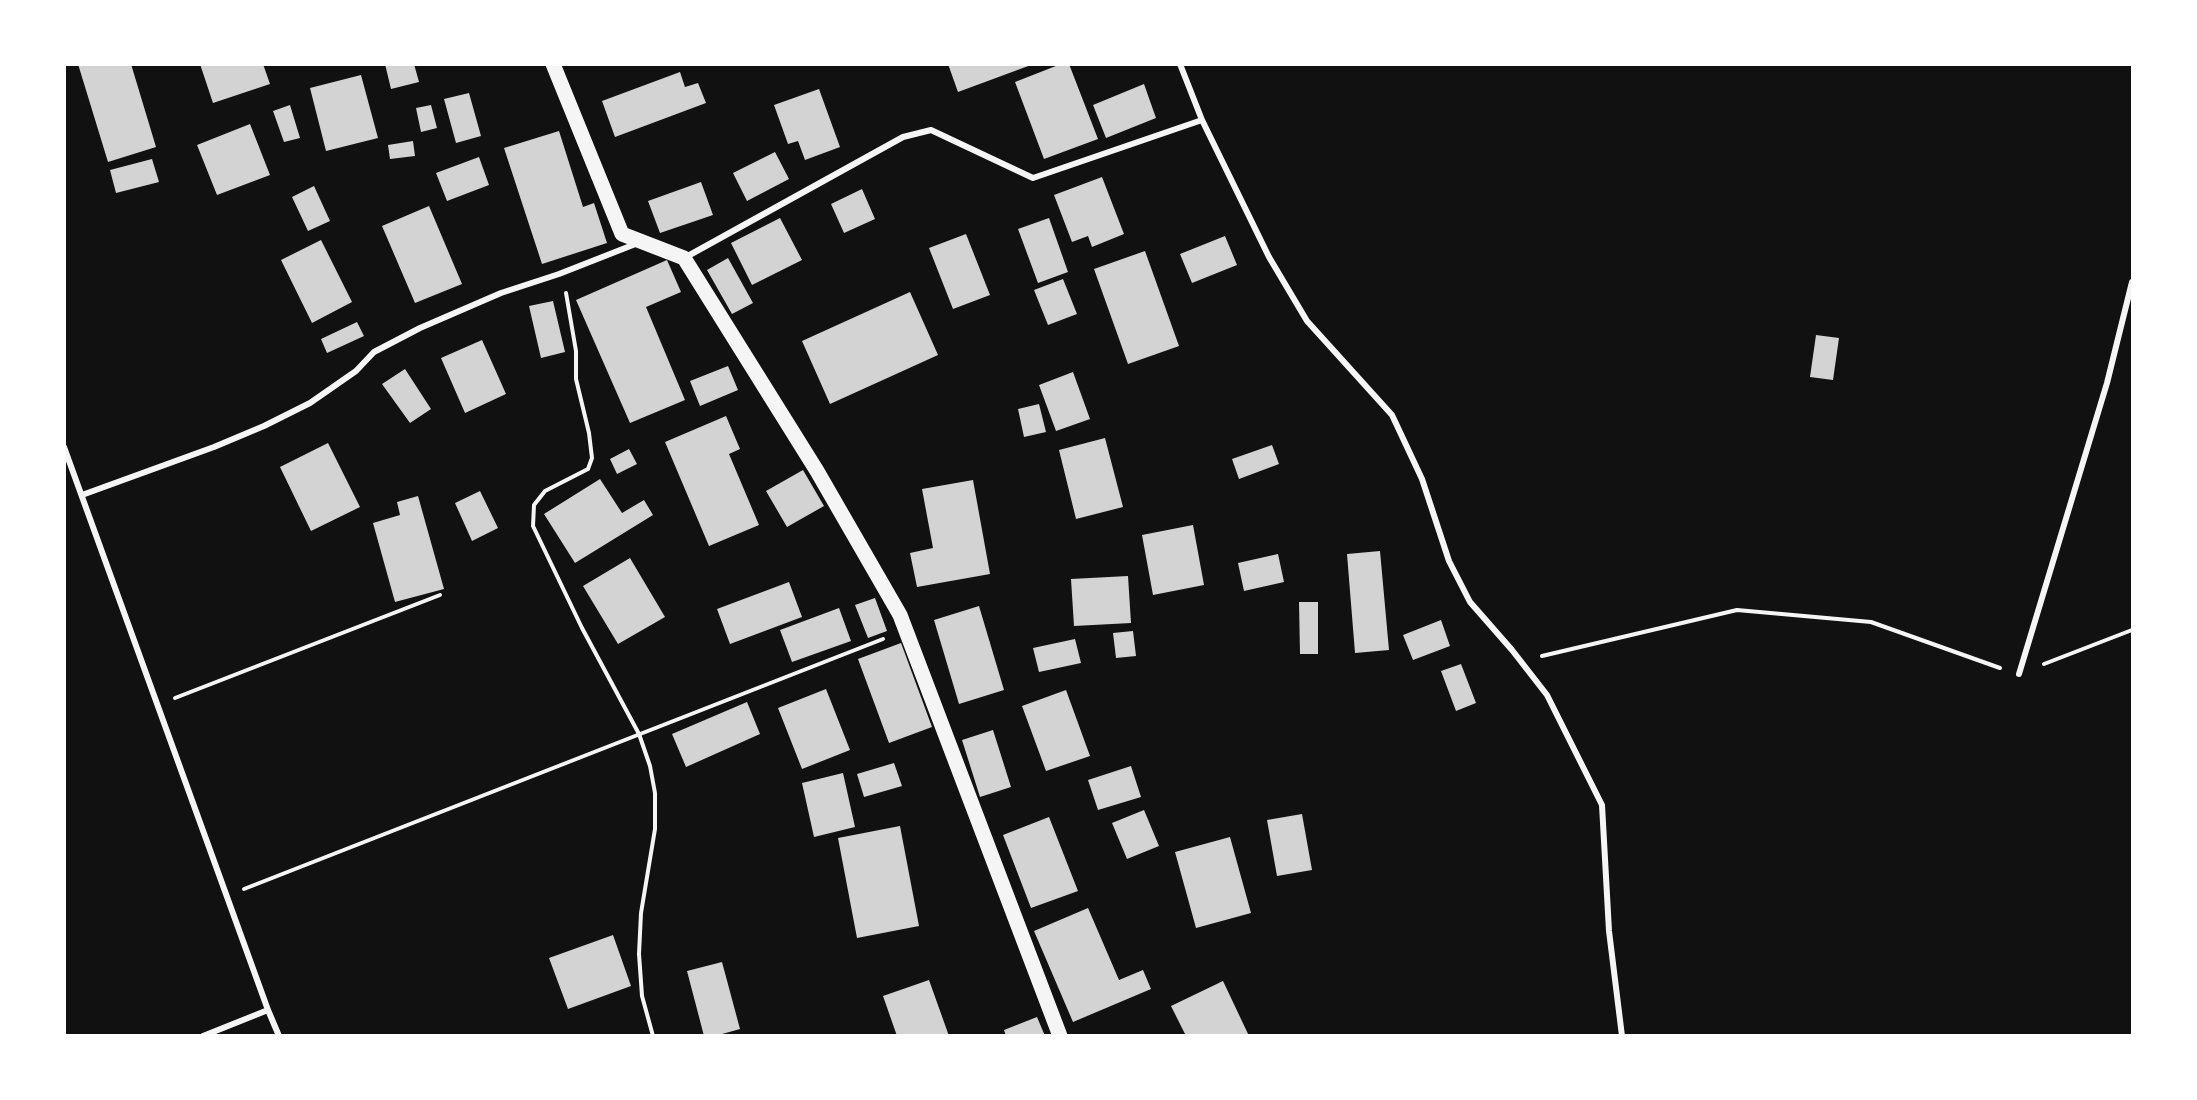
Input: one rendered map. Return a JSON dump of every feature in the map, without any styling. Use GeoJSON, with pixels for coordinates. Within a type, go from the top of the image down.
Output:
{"type":"FeatureCollection","features":[{"type":"Feature","properties":{"kind":"main road"},"geometry":{"type":"LineString","coordinates":[[553,64],[622,234],[684,258],[818,471],[900,615],[1060,1035]]}},
{"type":"Feature","properties":{"kind":"street"},"geometry":{"type":"LineString","coordinates":[[1180,64],[1202,120],[1269,257],[1307,321],[1392,415],[1422,479],[1449,561],[1470,602],[1547,695],[1602,805],[1609,931],[1622,1035]]}},
{"type":"Feature","properties":{"kind":"street"},"geometry":{"type":"LineString","coordinates":[[684,258],[903,136],[931,129],[1033,178],[1202,120]]}},
{"type":"Feature","properties":{"kind":"street"},"geometry":{"type":"LineString","coordinates":[[82,495],[214,447],[310,404],[356,371],[374,352],[420,328],[501,293],[559,274],[642,241]]}},
{"type":"Feature","properties":{"kind":"street"},"geometry":{"type":"LineString","coordinates":[[2019,674],[2107,383],[2133,282]]}},
{"type":"Feature","properties":{"kind":"street"},"geometry":{"type":"LineString","coordinates":[[64,447],[226,896],[279,1035]]}},
{"type":"Feature","properties":{"kind":"street"},"geometry":{"type":"LineString","coordinates":[[203,1035],[268,1010]]}},
{"type":"Feature","properties":{"kind":"path"},"geometry":{"type":"LineString","coordinates":[[559,274],[572,318],[576,351],[576,379],[589,433],[592,458],[588,470],[545,491],[534,505],[533,526],[582,628],[639,734],[650,766],[655,793],[655,829],[640,913],[639,954],[642,996],[653,1035]]}},
{"type":"Feature","properties":{"kind":"path"},"geometry":{"type":"LineString","coordinates":[[158,705],[440,595]]}},
{"type":"Feature","properties":{"kind":"path"},"geometry":{"type":"LineString","coordinates":[[1521,661],[1737,610],[1871,622],[2019,674],[2133,630]]}},
{"type":"Feature","properties":{"kind":"path"},"geometry":{"type":"LineString","coordinates":[[226,896],[906,630]]}},
{"type":"Feature","properties":{"kind":"building"},"geometry":{"type":"Polygon","coordinates":[[[78,64],[131,64],[156,147],[108,162],[78,64]]]}},
{"type":"Feature","properties":{"kind":"building"},"geometry":{"type":"Polygon","coordinates":[[[200,64],[263,64],[270,84],[213,103],[200,64]]]}},
{"type":"Feature","properties":{"kind":"building"},"geometry":{"type":"Polygon","coordinates":[[[385,64],[414,64],[419,82],[391,89],[385,64]]]}},
{"type":"Feature","properties":{"kind":"building"},"geometry":{"type":"Polygon","coordinates":[[[948,64],[1031,64],[1031,65],[958,92],[948,64]]]}},
{"type":"Feature","properties":{"kind":"building"},"geometry":{"type":"Polygon","coordinates":[[[1061,64],[1069,64],[1098,139],[1044,159],[1015,82],[1061,64]]]}},
{"type":"Feature","properties":{"kind":"building"},"geometry":{"type":"Polygon","coordinates":[[[680,72],[685,87],[698,83],[706,103],[615,137],[602,101],[680,72]]]}},
{"type":"Feature","properties":{"kind":"building"},"geometry":{"type":"Polygon","coordinates":[[[361,75],[378,138],[326,151],[310,88],[361,75]]]}},
{"type":"Feature","properties":{"kind":"building"},"geometry":{"type":"Polygon","coordinates":[[[1144,84],[1156,118],[1106,138],[1093,105],[1144,84]]]}},
{"type":"Feature","properties":{"kind":"building"},"geometry":{"type":"Polygon","coordinates":[[[819,89],[840,147],[805,160],[798,141],[788,144],[774,105],[819,89]]]}},
{"type":"Feature","properties":{"kind":"building"},"geometry":{"type":"Polygon","coordinates":[[[469,93],[481,136],[456,143],[444,99],[469,93]]]}},
{"type":"Feature","properties":{"kind":"building"},"geometry":{"type":"Polygon","coordinates":[[[290,105],[300,138],[284,142],[273,111],[290,105]]]}},
{"type":"Feature","properties":{"kind":"building"},"geometry":{"type":"Polygon","coordinates":[[[431,105],[437,128],[421,132],[416,108],[431,105]]]}},
{"type":"Feature","properties":{"kind":"building"},"geometry":{"type":"Polygon","coordinates":[[[250,124],[270,175],[217,195],[197,145],[250,124]]]}},
{"type":"Feature","properties":{"kind":"building"},"geometry":{"type":"Polygon","coordinates":[[[559,131],[583,207],[594,203],[607,243],[542,264],[504,148],[559,131]]]}},
{"type":"Feature","properties":{"kind":"building"},"geometry":{"type":"Polygon","coordinates":[[[413,141],[415,156],[390,159],[388,145],[413,141]]]}},
{"type":"Feature","properties":{"kind":"building"},"geometry":{"type":"Polygon","coordinates":[[[775,152],[789,179],[747,201],[733,173],[775,152]]]}},
{"type":"Feature","properties":{"kind":"building"},"geometry":{"type":"Polygon","coordinates":[[[479,157],[489,185],[447,201],[436,173],[479,157]]]}},
{"type":"Feature","properties":{"kind":"building"},"geometry":{"type":"Polygon","coordinates":[[[152,159],[159,182],[116,193],[110,170],[152,159]]]}},
{"type":"Feature","properties":{"kind":"building"},"geometry":{"type":"Polygon","coordinates":[[[1102,177],[1124,234],[1092,247],[1088,236],[1072,242],[1054,195],[1102,177]]]}},
{"type":"Feature","properties":{"kind":"building"},"geometry":{"type":"Polygon","coordinates":[[[701,182],[713,215],[660,233],[648,201],[701,182]]]}},
{"type":"Feature","properties":{"kind":"building"},"geometry":{"type":"Polygon","coordinates":[[[314,186],[330,221],[308,231],[292,197],[314,186]]]}},
{"type":"Feature","properties":{"kind":"building"},"geometry":{"type":"Polygon","coordinates":[[[862,189],[875,219],[844,233],[831,204],[862,189]]]}},
{"type":"Feature","properties":{"kind":"building"},"geometry":{"type":"Polygon","coordinates":[[[429,206],[462,284],[415,303],[382,226],[429,206]]]}},
{"type":"Feature","properties":{"kind":"building"},"geometry":{"type":"Polygon","coordinates":[[[780,218],[802,260],[752,285],[731,243],[780,218]]]}},
{"type":"Feature","properties":{"kind":"building"},"geometry":{"type":"Polygon","coordinates":[[[1049,218],[1068,272],[1038,283],[1018,229],[1049,218]]]}},
{"type":"Feature","properties":{"kind":"building"},"geometry":{"type":"Polygon","coordinates":[[[966,234],[990,295],[953,309],[929,248],[966,234]]]}},
{"type":"Feature","properties":{"kind":"building"},"geometry":{"type":"Polygon","coordinates":[[[1225,236],[1237,265],[1192,283],[1180,254],[1225,236]]]}},
{"type":"Feature","properties":{"kind":"building"},"geometry":{"type":"Polygon","coordinates":[[[321,240],[352,302],[312,323],[281,260],[321,240]]]}},
{"type":"Feature","properties":{"kind":"building"},"geometry":{"type":"Polygon","coordinates":[[[1145,251],[1179,346],[1128,364],[1094,269],[1145,251]]]}},
{"type":"Feature","properties":{"kind":"building"},"geometry":{"type":"Polygon","coordinates":[[[728,258],[753,303],[732,314],[707,270],[728,258]]]}},
{"type":"Feature","properties":{"kind":"building"},"geometry":{"type":"Polygon","coordinates":[[[667,260],[681,292],[646,307],[685,400],[630,423],[576,300],[667,260]]]}},
{"type":"Feature","properties":{"kind":"building"},"geometry":{"type":"Polygon","coordinates":[[[1063,279],[1077,314],[1048,325],[1034,290],[1063,279]]]}},
{"type":"Feature","properties":{"kind":"building"},"geometry":{"type":"Polygon","coordinates":[[[910,292],[938,355],[830,404],[802,341],[910,292]]]}},
{"type":"Feature","properties":{"kind":"building"},"geometry":{"type":"Polygon","coordinates":[[[553,301],[565,352],[541,358],[529,306],[553,301]]]}},
{"type":"Feature","properties":{"kind":"building"},"geometry":{"type":"Polygon","coordinates":[[[357,322],[364,336],[327,353],[321,339],[357,322]]]}},
{"type":"Feature","properties":{"kind":"building"},"geometry":{"type":"Polygon","coordinates":[[[1816,335],[1839,338],[1833,380],[1810,377],[1816,335]]]}},
{"type":"Feature","properties":{"kind":"building"},"geometry":{"type":"Polygon","coordinates":[[[482,340],[506,394],[465,413],[441,358],[482,340]]]}},
{"type":"Feature","properties":{"kind":"building"},"geometry":{"type":"Polygon","coordinates":[[[728,366],[738,390],[700,406],[690,381],[728,366]]]}},
{"type":"Feature","properties":{"kind":"building"},"geometry":{"type":"Polygon","coordinates":[[[405,369],[431,409],[410,423],[382,384],[405,369]]]}},
{"type":"Feature","properties":{"kind":"building"},"geometry":{"type":"Polygon","coordinates":[[[1073,372],[1090,419],[1056,431],[1039,385],[1073,372]]]}},
{"type":"Feature","properties":{"kind":"building"},"geometry":{"type":"Polygon","coordinates":[[[1039,404],[1046,432],[1024,437],[1018,409],[1039,404]]]}},
{"type":"Feature","properties":{"kind":"building"},"geometry":{"type":"Polygon","coordinates":[[[726,416],[740,449],[729,454],[759,525],[709,546],[665,442],[726,416]]]}},
{"type":"Feature","properties":{"kind":"building"},"geometry":{"type":"Polygon","coordinates":[[[1105,438],[1123,507],[1076,519],[1059,450],[1105,438]]]}},
{"type":"Feature","properties":{"kind":"building"},"geometry":{"type":"Polygon","coordinates":[[[328,443],[360,507],[311,531],[280,467],[328,443]]]}},
{"type":"Feature","properties":{"kind":"building"},"geometry":{"type":"Polygon","coordinates":[[[1272,445],[1279,464],[1239,479],[1232,459],[1272,445]]]}},
{"type":"Feature","properties":{"kind":"building"},"geometry":{"type":"Polygon","coordinates":[[[629,449],[637,464],[617,474],[610,459],[629,449]]]}},
{"type":"Feature","properties":{"kind":"building"},"geometry":{"type":"Polygon","coordinates":[[[803,470],[824,506],[787,527],[766,491],[803,470]]]}},
{"type":"Feature","properties":{"kind":"building"},"geometry":{"type":"Polygon","coordinates":[[[600,479],[622,513],[644,500],[653,515],[575,563],[544,514],[600,479]]]}},
{"type":"Feature","properties":{"kind":"building"},"geometry":{"type":"Polygon","coordinates":[[[973,480],[990,574],[917,587],[910,553],[933,548],[922,489],[973,480]]]}},
{"type":"Feature","properties":{"kind":"building"},"geometry":{"type":"Polygon","coordinates":[[[480,491],[498,528],[472,541],[455,503],[480,491]]]}},
{"type":"Feature","properties":{"kind":"building"},"geometry":{"type":"Polygon","coordinates":[[[418,496],[444,589],[395,602],[373,523],[400,515],[397,502],[418,496]]]}},
{"type":"Feature","properties":{"kind":"building"},"geometry":{"type":"Polygon","coordinates":[[[1193,525],[1204,585],[1153,595],[1142,535],[1193,525]]]}},
{"type":"Feature","properties":{"kind":"building"},"geometry":{"type":"Polygon","coordinates":[[[1380,551],[1389,650],[1355,653],[1347,554],[1380,551]]]}},
{"type":"Feature","properties":{"kind":"building"},"geometry":{"type":"Polygon","coordinates":[[[1278,554],[1284,582],[1244,591],[1238,563],[1278,554]]]}},
{"type":"Feature","properties":{"kind":"building"},"geometry":{"type":"Polygon","coordinates":[[[630,558],[665,617],[618,644],[583,586],[630,558]]]}},
{"type":"Feature","properties":{"kind":"building"},"geometry":{"type":"Polygon","coordinates":[[[1128,576],[1131,623],[1074,626],[1071,579],[1128,576]]]}},
{"type":"Feature","properties":{"kind":"building"},"geometry":{"type":"Polygon","coordinates":[[[789,582],[802,617],[730,644],[717,609],[789,582]]]}},
{"type":"Feature","properties":{"kind":"building"},"geometry":{"type":"Polygon","coordinates":[[[875,598],[887,631],[868,638],[855,605],[875,598]]]}},
{"type":"Feature","properties":{"kind":"building"},"geometry":{"type":"Polygon","coordinates":[[[1299,602],[1318,602],[1318,654],[1300,654],[1299,602]]]}},
{"type":"Feature","properties":{"kind":"building"},"geometry":{"type":"Polygon","coordinates":[[[979,606],[1004,690],[959,704],[934,620],[979,606]]]}},
{"type":"Feature","properties":{"kind":"building"},"geometry":{"type":"Polygon","coordinates":[[[839,608],[851,641],[792,662],[780,630],[839,608]]]}},
{"type":"Feature","properties":{"kind":"building"},"geometry":{"type":"Polygon","coordinates":[[[1441,620],[1450,646],[1413,660],[1403,635],[1441,620]]]}},
{"type":"Feature","properties":{"kind":"building"},"geometry":{"type":"Polygon","coordinates":[[[1133,631],[1136,656],[1116,658],[1113,633],[1133,631]]]}},
{"type":"Feature","properties":{"kind":"building"},"geometry":{"type":"Polygon","coordinates":[[[1075,639],[1081,663],[1039,672],[1033,648],[1075,639]]]}},
{"type":"Feature","properties":{"kind":"building"},"geometry":{"type":"Polygon","coordinates":[[[901,643],[932,727],[889,743],[858,659],[901,643]]]}},
{"type":"Feature","properties":{"kind":"building"},"geometry":{"type":"Polygon","coordinates":[[[1461,664],[1476,703],[1456,711],[1441,671],[1461,664]]]}},
{"type":"Feature","properties":{"kind":"building"},"geometry":{"type":"Polygon","coordinates":[[[826,689],[850,750],[802,769],[778,708],[826,689]]]}},
{"type":"Feature","properties":{"kind":"building"},"geometry":{"type":"Polygon","coordinates":[[[1066,690],[1090,756],[1046,771],[1022,706],[1066,690]]]}},
{"type":"Feature","properties":{"kind":"building"},"geometry":{"type":"Polygon","coordinates":[[[747,702],[760,734],[686,767],[672,734],[747,702]]]}},
{"type":"Feature","properties":{"kind":"building"},"geometry":{"type":"Polygon","coordinates":[[[993,730],[1011,787],[980,797],[962,740],[993,730]]]}},
{"type":"Feature","properties":{"kind":"building"},"geometry":{"type":"Polygon","coordinates":[[[894,763],[902,786],[864,797],[857,774],[894,763]]]}},
{"type":"Feature","properties":{"kind":"building"},"geometry":{"type":"Polygon","coordinates":[[[1131,766],[1141,797],[1098,810],[1088,780],[1131,766]]]}},
{"type":"Feature","properties":{"kind":"building"},"geometry":{"type":"Polygon","coordinates":[[[843,773],[855,827],[814,837],[802,783],[843,773]]]}},
{"type":"Feature","properties":{"kind":"building"},"geometry":{"type":"Polygon","coordinates":[[[1144,810],[1159,846],[1127,859],[1112,823],[1144,810]]]}},
{"type":"Feature","properties":{"kind":"building"},"geometry":{"type":"Polygon","coordinates":[[[1302,814],[1312,870],[1277,876],[1267,820],[1302,814]]]}},
{"type":"Feature","properties":{"kind":"building"},"geometry":{"type":"Polygon","coordinates":[[[1049,817],[1078,891],[1031,908],[1003,835],[1049,817]]]}},
{"type":"Feature","properties":{"kind":"building"},"geometry":{"type":"Polygon","coordinates":[[[900,826],[919,926],[857,938],[838,838],[900,826]]]}},
{"type":"Feature","properties":{"kind":"building"},"geometry":{"type":"Polygon","coordinates":[[[1230,837],[1251,913],[1196,928],[1175,852],[1230,837]]]}},
{"type":"Feature","properties":{"kind":"building"},"geometry":{"type":"Polygon","coordinates":[[[1088,908],[1119,980],[1143,970],[1151,989],[1073,1022],[1034,931],[1088,908]]]}},
{"type":"Feature","properties":{"kind":"building"},"geometry":{"type":"Polygon","coordinates":[[[613,935],[631,986],[568,1009],[549,958],[613,935]]]}},
{"type":"Feature","properties":{"kind":"building"},"geometry":{"type":"Polygon","coordinates":[[[722,962],[740,1029],[715,1036],[704,1036],[687,971],[722,962]]]}},
{"type":"Feature","properties":{"kind":"building"},"geometry":{"type":"Polygon","coordinates":[[[929,980],[949,1036],[897,1036],[883,996],[929,980]]]}},
{"type":"Feature","properties":{"kind":"building"},"geometry":{"type":"Polygon","coordinates":[[[1223,981],[1249,1036],[1186,1036],[1171,1006],[1223,981]]]}},
{"type":"Feature","properties":{"kind":"building"},"geometry":{"type":"Polygon","coordinates":[[[1037,1017],[1045,1036],[1006,1036],[1004,1030],[1037,1017]]]}}]}
